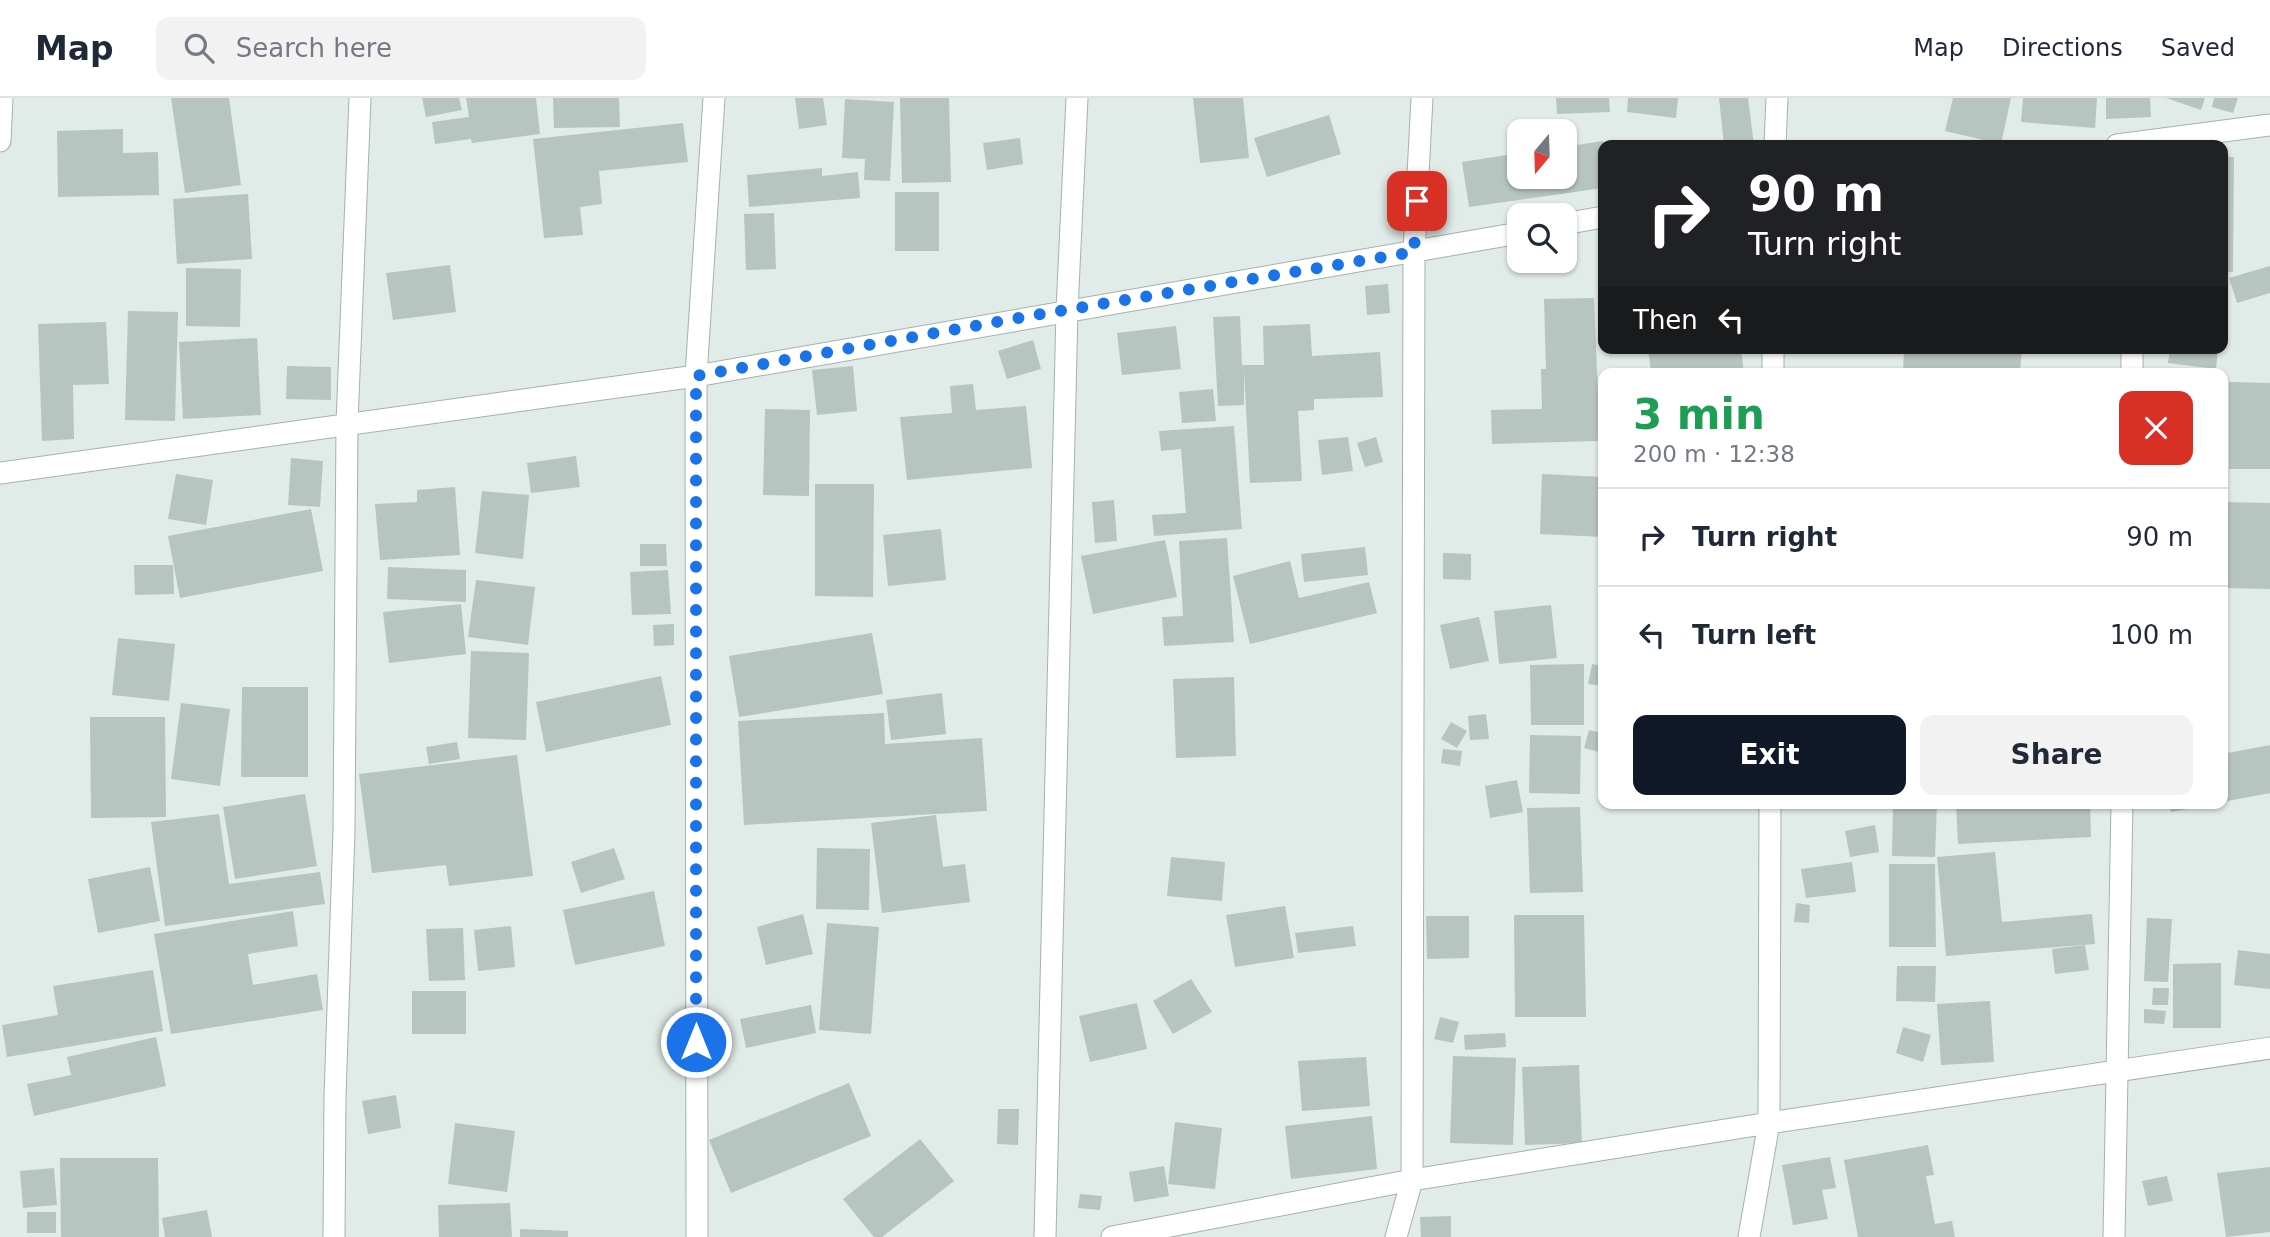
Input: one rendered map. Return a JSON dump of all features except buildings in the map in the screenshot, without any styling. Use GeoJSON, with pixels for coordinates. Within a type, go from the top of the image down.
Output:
{"type":"FeatureCollection","features":[{"type":"Feature","properties":{"kind":"street"},"geometry":{"type":"LineString","coordinates":[[0,141],[2,98]]}},
{"type":"Feature","properties":{"kind":"street"},"geometry":{"type":"LineString","coordinates":[[334,1237],[335,1096],[344,831],[347,423],[360,98]]}},
{"type":"Feature","properties":{"kind":"street"},"geometry":{"type":"LineString","coordinates":[[697,1237],[696,376],[714,98]]}},
{"type":"Feature","properties":{"kind":"street"},"geometry":{"type":"LineString","coordinates":[[1045,1237],[1067,310],[1077,98]]}},
{"type":"Feature","properties":{"kind":"street"},"geometry":{"type":"LineString","coordinates":[[1396,1237],[1412,1180],[1414,252],[1422,98]]}},
{"type":"Feature","properties":{"kind":"street"},"geometry":{"type":"LineString","coordinates":[[1775,140],[1777,98]]}},
{"type":"Feature","properties":{"kind":"street"},"geometry":{"type":"LineString","coordinates":[[2159,140],[2270,125]]}},
{"type":"Feature","properties":{"kind":"street"},"geometry":{"type":"LineString","coordinates":[[1577,222],[1598,218]]}},
{"type":"Feature","properties":{"kind":"street"},"geometry":{"type":"LineString","coordinates":[[0,473],[696,376],[1507,235]]}},
{"type":"Feature","properties":{"kind":"street"},"geometry":{"type":"LineString","coordinates":[[1749,1237],[1769,1123],[1770,809]]}},
{"type":"Feature","properties":{"kind":"street"},"geometry":{"type":"LineString","coordinates":[[2114,1237],[2122,809]]}},
{"type":"Feature","properties":{"kind":"street"},"geometry":{"type":"LineString","coordinates":[[1112,1237],[1412,1180],[2270,1048]]}},
{"type":"Feature","properties":{"kind":"route"},"geometry":{"type":"LineString","coordinates":[[696,1042],[696,376],[1041,314],[1414,252],[1417,201]]}}]}
